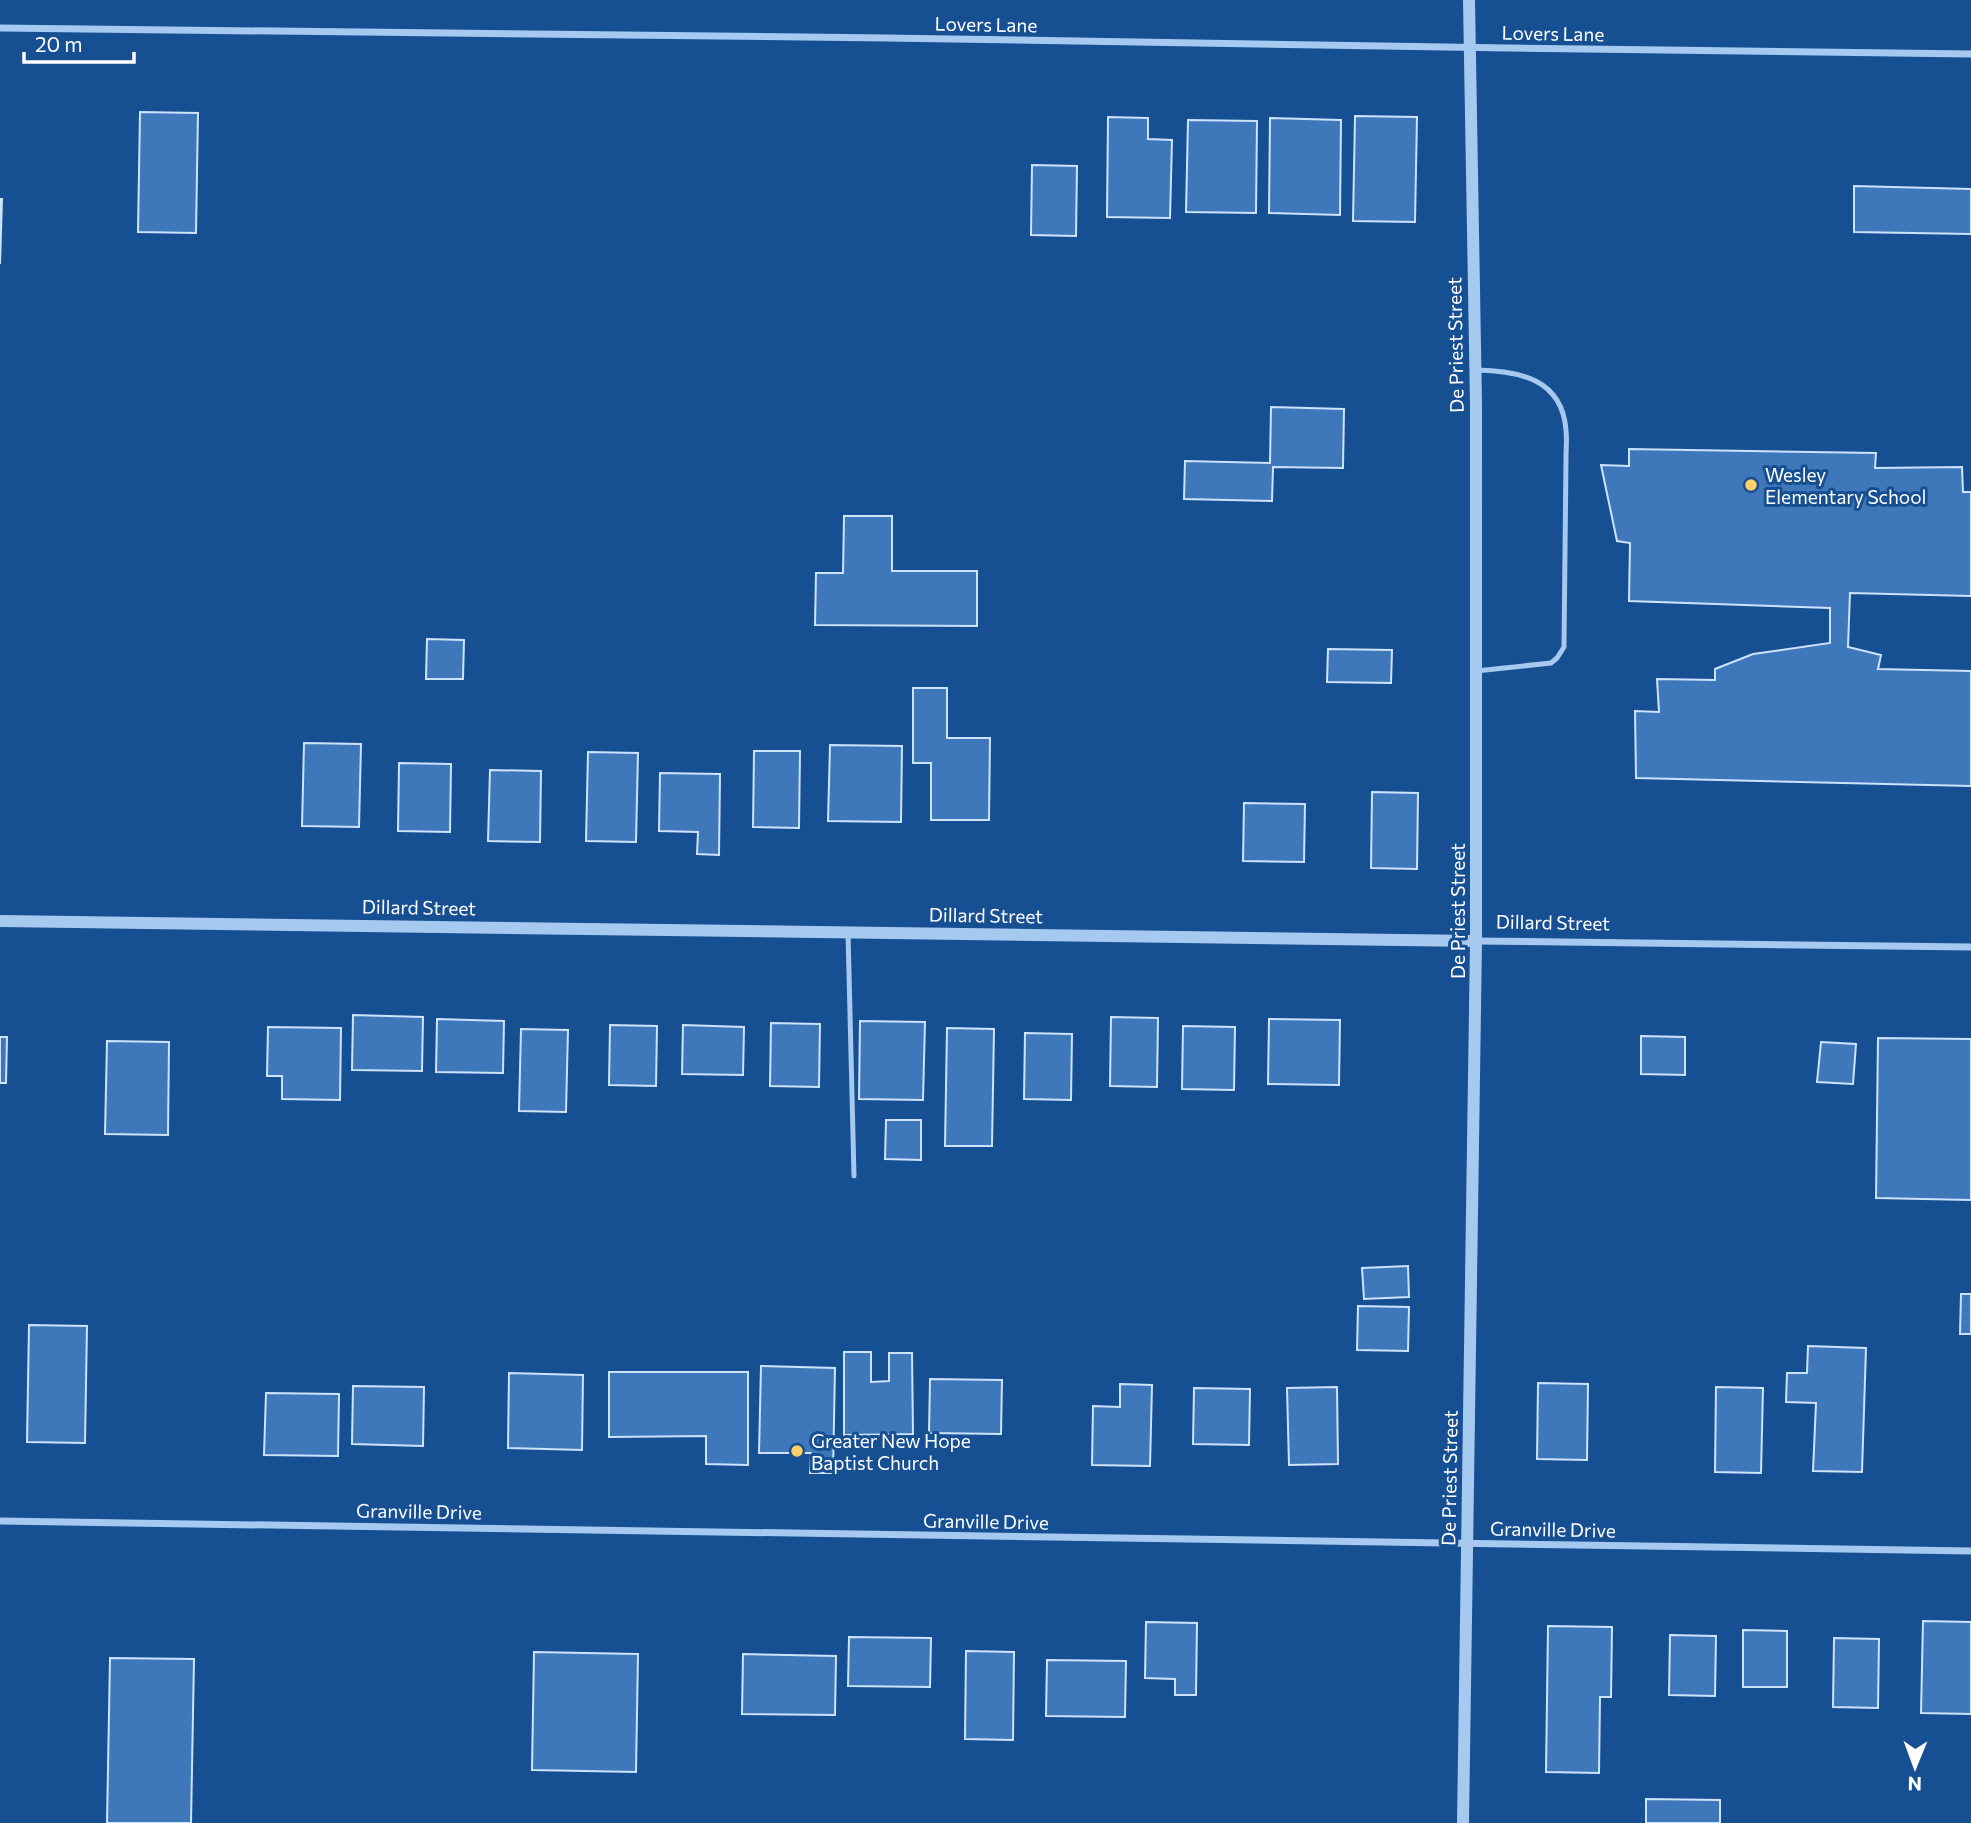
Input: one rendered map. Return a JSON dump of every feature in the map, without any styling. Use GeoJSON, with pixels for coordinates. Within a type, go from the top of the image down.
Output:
{"type":"FeatureCollection","features":[{"type":"Feature","properties":{"kind":"street","name":"De Priest Street"},"geometry":{"type":"LineString","coordinates":[[1463,1823],[1476,941],[1475,370],[1469,0]]}},
{"type":"Feature","properties":{"kind":"street","name":"Lovers Lane"},"geometry":{"type":"LineString","coordinates":[[0,28],[1971,54]]}},
{"type":"Feature","properties":{"kind":"street","name":"Dillard Street"},"geometry":{"type":"LineString","coordinates":[[0,921],[1971,947]]}},
{"type":"Feature","properties":{"kind":"street","name":"Granville Drive"},"geometry":{"type":"LineString","coordinates":[[0,1521],[1971,1551]]}},
{"type":"Feature","properties":{"kind":"lane"},"geometry":{"type":"LineString","coordinates":[[1475,370],[1505,371],[1549,388],[1557,400],[1566,429],[1564,647],[1551,663],[1476,671]]}},
{"type":"Feature","properties":{"kind":"lane"},"geometry":{"type":"LineString","coordinates":[[848,932],[854,1176]]}},
{"type":"Feature","properties":{"kind":"building"},"geometry":{"type":"Polygon","coordinates":[[[140,112],[198,113],[196,233],[138,232],[140,112]]]}},
{"type":"Feature","properties":{"kind":"building"},"geometry":{"type":"Polygon","coordinates":[[[1355,116],[1417,117],[1415,222],[1353,221],[1355,116]]]}},
{"type":"Feature","properties":{"kind":"building"},"geometry":{"type":"Polygon","coordinates":[[[1108,117],[1148,118],[1148,139],[1172,140],[1170,218],[1107,217],[1108,117]]]}},
{"type":"Feature","properties":{"kind":"building"},"geometry":{"type":"Polygon","coordinates":[[[1270,118],[1341,120],[1340,215],[1269,213],[1270,118]]]}},
{"type":"Feature","properties":{"kind":"building"},"geometry":{"type":"Polygon","coordinates":[[[1188,120],[1257,121],[1256,213],[1186,212],[1188,120]]]}},
{"type":"Feature","properties":{"kind":"building"},"geometry":{"type":"Polygon","coordinates":[[[1032,165],[1077,166],[1076,236],[1031,235],[1032,165]]]}},
{"type":"Feature","properties":{"kind":"building"},"geometry":{"type":"Polygon","coordinates":[[[1854,186],[1971,189],[1971,234],[1854,232],[1854,186]]]}},
{"type":"Feature","properties":{"kind":"building"},"geometry":{"type":"Polygon","coordinates":[[[0,199],[2,199],[0,264],[0,199]]]}},
{"type":"Feature","properties":{"kind":"building"},"geometry":{"type":"Polygon","coordinates":[[[1271,407],[1344,409],[1343,468],[1273,467],[1272,501],[1184,499],[1185,461],[1270,463],[1271,407]]]}},
{"type":"Feature","properties":{"kind":"building"},"geometry":{"type":"Polygon","coordinates":[[[1629,449],[1876,453],[1875,468],[1962,467],[1963,492],[1971,492],[1971,596],[1850,593],[1848,647],[1881,655],[1878,669],[1971,671],[1971,786],[1636,778],[1635,711],[1659,712],[1657,679],[1715,680],[1715,669],[1753,654],[1830,643],[1830,608],[1629,601],[1630,543],[1617,541],[1601,465],[1629,466],[1629,449]]]}},
{"type":"Feature","properties":{"kind":"building"},"geometry":{"type":"Polygon","coordinates":[[[844,516],[892,516],[892,571],[977,571],[977,626],[815,625],[816,573],[843,573],[844,516]]]}},
{"type":"Feature","properties":{"kind":"building"},"geometry":{"type":"Polygon","coordinates":[[[427,639],[464,640],[463,679],[426,679],[427,639]]]}},
{"type":"Feature","properties":{"kind":"building"},"geometry":{"type":"Polygon","coordinates":[[[1328,649],[1392,650],[1391,683],[1327,682],[1328,649]]]}},
{"type":"Feature","properties":{"kind":"building"},"geometry":{"type":"Polygon","coordinates":[[[913,688],[947,688],[947,738],[990,738],[989,820],[931,820],[931,763],[913,763],[913,688]]]}},
{"type":"Feature","properties":{"kind":"building"},"geometry":{"type":"Polygon","coordinates":[[[304,743],[361,744],[359,827],[302,826],[304,743]]]}},
{"type":"Feature","properties":{"kind":"building"},"geometry":{"type":"Polygon","coordinates":[[[830,745],[902,746],[901,822],[828,821],[830,745]]]}},
{"type":"Feature","properties":{"kind":"building"},"geometry":{"type":"Polygon","coordinates":[[[754,751],[800,751],[799,828],[753,827],[754,751]]]}},
{"type":"Feature","properties":{"kind":"building"},"geometry":{"type":"Polygon","coordinates":[[[588,752],[638,753],[636,842],[586,841],[588,752]]]}},
{"type":"Feature","properties":{"kind":"building"},"geometry":{"type":"Polygon","coordinates":[[[399,763],[451,764],[450,832],[398,831],[399,763]]]}},
{"type":"Feature","properties":{"kind":"building"},"geometry":{"type":"Polygon","coordinates":[[[490,770],[541,771],[540,842],[488,841],[490,770]]]}},
{"type":"Feature","properties":{"kind":"building"},"geometry":{"type":"Polygon","coordinates":[[[660,773],[720,774],[719,855],[697,854],[698,832],[659,831],[660,773]]]}},
{"type":"Feature","properties":{"kind":"building"},"geometry":{"type":"Polygon","coordinates":[[[1372,792],[1418,793],[1417,869],[1371,868],[1372,792]]]}},
{"type":"Feature","properties":{"kind":"building"},"geometry":{"type":"Polygon","coordinates":[[[1244,803],[1305,804],[1304,862],[1243,861],[1244,803]]]}},
{"type":"Feature","properties":{"kind":"building"},"geometry":{"type":"Polygon","coordinates":[[[353,1015],[423,1017],[422,1071],[352,1070],[353,1015]]]}},
{"type":"Feature","properties":{"kind":"building"},"geometry":{"type":"Polygon","coordinates":[[[1111,1017],[1158,1018],[1157,1087],[1110,1086],[1111,1017]]]}},
{"type":"Feature","properties":{"kind":"building"},"geometry":{"type":"Polygon","coordinates":[[[437,1019],[504,1021],[503,1073],[436,1072],[437,1019]]]}},
{"type":"Feature","properties":{"kind":"building"},"geometry":{"type":"Polygon","coordinates":[[[1269,1019],[1340,1020],[1339,1085],[1268,1084],[1269,1019]]]}},
{"type":"Feature","properties":{"kind":"building"},"geometry":{"type":"Polygon","coordinates":[[[860,1021],[925,1022],[923,1100],[859,1099],[860,1021]]]}},
{"type":"Feature","properties":{"kind":"building"},"geometry":{"type":"Polygon","coordinates":[[[771,1023],[820,1024],[819,1087],[770,1086],[771,1023]]]}},
{"type":"Feature","properties":{"kind":"building"},"geometry":{"type":"Polygon","coordinates":[[[610,1025],[657,1026],[656,1086],[609,1085],[610,1025]]]}},
{"type":"Feature","properties":{"kind":"building"},"geometry":{"type":"Polygon","coordinates":[[[683,1025],[744,1027],[743,1075],[682,1074],[683,1025]]]}},
{"type":"Feature","properties":{"kind":"building"},"geometry":{"type":"Polygon","coordinates":[[[1183,1026],[1235,1027],[1234,1090],[1182,1089],[1183,1026]]]}},
{"type":"Feature","properties":{"kind":"building"},"geometry":{"type":"Polygon","coordinates":[[[268,1027],[341,1028],[340,1100],[282,1099],[282,1076],[267,1076],[268,1027]]]}},
{"type":"Feature","properties":{"kind":"building"},"geometry":{"type":"Polygon","coordinates":[[[947,1028],[994,1029],[992,1146],[945,1146],[947,1028]]]}},
{"type":"Feature","properties":{"kind":"building"},"geometry":{"type":"Polygon","coordinates":[[[521,1029],[568,1030],[566,1112],[519,1111],[521,1029]]]}},
{"type":"Feature","properties":{"kind":"building"},"geometry":{"type":"Polygon","coordinates":[[[1025,1033],[1072,1034],[1071,1100],[1024,1099],[1025,1033]]]}},
{"type":"Feature","properties":{"kind":"building"},"geometry":{"type":"Polygon","coordinates":[[[1641,1036],[1685,1037],[1685,1075],[1641,1074],[1641,1036]]]}},
{"type":"Feature","properties":{"kind":"building"},"geometry":{"type":"Polygon","coordinates":[[[0,1037],[7,1037],[6,1083],[0,1083],[0,1037]]]}},
{"type":"Feature","properties":{"kind":"building"},"geometry":{"type":"Polygon","coordinates":[[[1878,1038],[1971,1039],[1971,1200],[1876,1198],[1878,1038]]]}},
{"type":"Feature","properties":{"kind":"building"},"geometry":{"type":"Polygon","coordinates":[[[107,1041],[169,1042],[168,1135],[105,1134],[107,1041]]]}},
{"type":"Feature","properties":{"kind":"building"},"geometry":{"type":"Polygon","coordinates":[[[1821,1042],[1856,1044],[1853,1084],[1817,1082],[1821,1042]]]}},
{"type":"Feature","properties":{"kind":"building"},"geometry":{"type":"Polygon","coordinates":[[[886,1120],[921,1120],[921,1160],[885,1159],[886,1120]]]}},
{"type":"Feature","properties":{"kind":"building"},"geometry":{"type":"Polygon","coordinates":[[[1408,1266],[1409,1297],[1364,1299],[1362,1268],[1408,1266]]]}},
{"type":"Feature","properties":{"kind":"building"},"geometry":{"type":"Polygon","coordinates":[[[1961,1294],[1971,1294],[1971,1334],[1960,1334],[1961,1294]]]}},
{"type":"Feature","properties":{"kind":"building"},"geometry":{"type":"Polygon","coordinates":[[[1358,1306],[1409,1307],[1408,1351],[1357,1350],[1358,1306]]]}},
{"type":"Feature","properties":{"kind":"building"},"geometry":{"type":"Polygon","coordinates":[[[29,1325],[87,1326],[85,1443],[27,1442],[29,1325]]]}},
{"type":"Feature","properties":{"kind":"building"},"geometry":{"type":"Polygon","coordinates":[[[1808,1346],[1866,1348],[1862,1472],[1813,1471],[1816,1403],[1786,1402],[1787,1373],[1807,1373],[1808,1346]]]}},
{"type":"Feature","properties":{"kind":"building"},"geometry":{"type":"Polygon","coordinates":[[[844,1352],[871,1352],[871,1382],[889,1381],[889,1353],[912,1353],[913,1434],[844,1435],[844,1352]]]}},
{"type":"Feature","properties":{"kind":"building"},"geometry":{"type":"Polygon","coordinates":[[[761,1366],[835,1368],[833,1473],[810,1473],[811,1453],[759,1453],[761,1366]]]}},
{"type":"Feature","properties":{"kind":"building"},"geometry":{"type":"Polygon","coordinates":[[[609,1372],[748,1372],[748,1465],[706,1464],[706,1436],[609,1437],[609,1372]]]}},
{"type":"Feature","properties":{"kind":"building"},"geometry":{"type":"Polygon","coordinates":[[[509,1373],[583,1375],[582,1450],[508,1448],[509,1373]]]}},
{"type":"Feature","properties":{"kind":"building"},"geometry":{"type":"Polygon","coordinates":[[[930,1379],[1002,1380],[1001,1434],[929,1433],[930,1379]]]}},
{"type":"Feature","properties":{"kind":"building"},"geometry":{"type":"Polygon","coordinates":[[[1538,1383],[1588,1384],[1587,1460],[1537,1459],[1538,1383]]]}},
{"type":"Feature","properties":{"kind":"building"},"geometry":{"type":"Polygon","coordinates":[[[1120,1384],[1152,1385],[1150,1466],[1092,1465],[1093,1406],[1120,1407],[1120,1384]]]}},
{"type":"Feature","properties":{"kind":"building"},"geometry":{"type":"Polygon","coordinates":[[[353,1386],[424,1387],[423,1446],[352,1444],[353,1386]]]}},
{"type":"Feature","properties":{"kind":"building"},"geometry":{"type":"Polygon","coordinates":[[[1337,1387],[1338,1464],[1289,1465],[1287,1388],[1337,1387]]]}},
{"type":"Feature","properties":{"kind":"building"},"geometry":{"type":"Polygon","coordinates":[[[1716,1387],[1763,1388],[1761,1473],[1715,1472],[1716,1387]]]}},
{"type":"Feature","properties":{"kind":"building"},"geometry":{"type":"Polygon","coordinates":[[[1194,1388],[1250,1389],[1249,1445],[1193,1444],[1194,1388]]]}},
{"type":"Feature","properties":{"kind":"building"},"geometry":{"type":"Polygon","coordinates":[[[266,1393],[339,1394],[338,1456],[264,1455],[266,1393]]]}},
{"type":"Feature","properties":{"kind":"building"},"geometry":{"type":"Polygon","coordinates":[[[1923,1621],[1971,1622],[1971,1714],[1921,1713],[1923,1621]]]}},
{"type":"Feature","properties":{"kind":"building"},"geometry":{"type":"Polygon","coordinates":[[[1146,1622],[1197,1623],[1196,1695],[1175,1695],[1175,1679],[1145,1678],[1146,1622]]]}},
{"type":"Feature","properties":{"kind":"building"},"geometry":{"type":"Polygon","coordinates":[[[1548,1626],[1612,1627],[1611,1697],[1600,1697],[1599,1773],[1546,1772],[1548,1626]]]}},
{"type":"Feature","properties":{"kind":"building"},"geometry":{"type":"Polygon","coordinates":[[[1743,1630],[1787,1631],[1787,1687],[1743,1687],[1743,1630]]]}},
{"type":"Feature","properties":{"kind":"building"},"geometry":{"type":"Polygon","coordinates":[[[1670,1635],[1716,1636],[1715,1696],[1669,1695],[1670,1635]]]}},
{"type":"Feature","properties":{"kind":"building"},"geometry":{"type":"Polygon","coordinates":[[[849,1637],[931,1638],[930,1687],[848,1686],[849,1637]]]}},
{"type":"Feature","properties":{"kind":"building"},"geometry":{"type":"Polygon","coordinates":[[[1834,1638],[1879,1639],[1878,1708],[1833,1707],[1834,1638]]]}},
{"type":"Feature","properties":{"kind":"building"},"geometry":{"type":"Polygon","coordinates":[[[966,1651],[1014,1652],[1013,1740],[965,1739],[966,1651]]]}},
{"type":"Feature","properties":{"kind":"building"},"geometry":{"type":"Polygon","coordinates":[[[534,1652],[638,1654],[636,1772],[532,1770],[534,1652]]]}},
{"type":"Feature","properties":{"kind":"building"},"geometry":{"type":"Polygon","coordinates":[[[743,1654],[836,1656],[835,1715],[742,1714],[743,1654]]]}},
{"type":"Feature","properties":{"kind":"building"},"geometry":{"type":"Polygon","coordinates":[[[110,1658],[194,1659],[191,1823],[107,1823],[110,1658]]]}},
{"type":"Feature","properties":{"kind":"building"},"geometry":{"type":"Polygon","coordinates":[[[1047,1660],[1126,1661],[1125,1717],[1046,1716],[1047,1660]]]}},
{"type":"Feature","properties":{"kind":"building"},"geometry":{"type":"Polygon","coordinates":[[[1646,1799],[1720,1800],[1720,1823],[1646,1823],[1646,1799]]]}},
{"type":"Feature","properties":{"kind":"place","name":"Wesley Elementary School"},"geometry":{"type":"Point","coordinates":[1751,485]}},
{"type":"Feature","properties":{"kind":"place","name":"Greater New Hope Baptist Church"},"geometry":{"type":"Point","coordinates":[797,1451]}}]}
